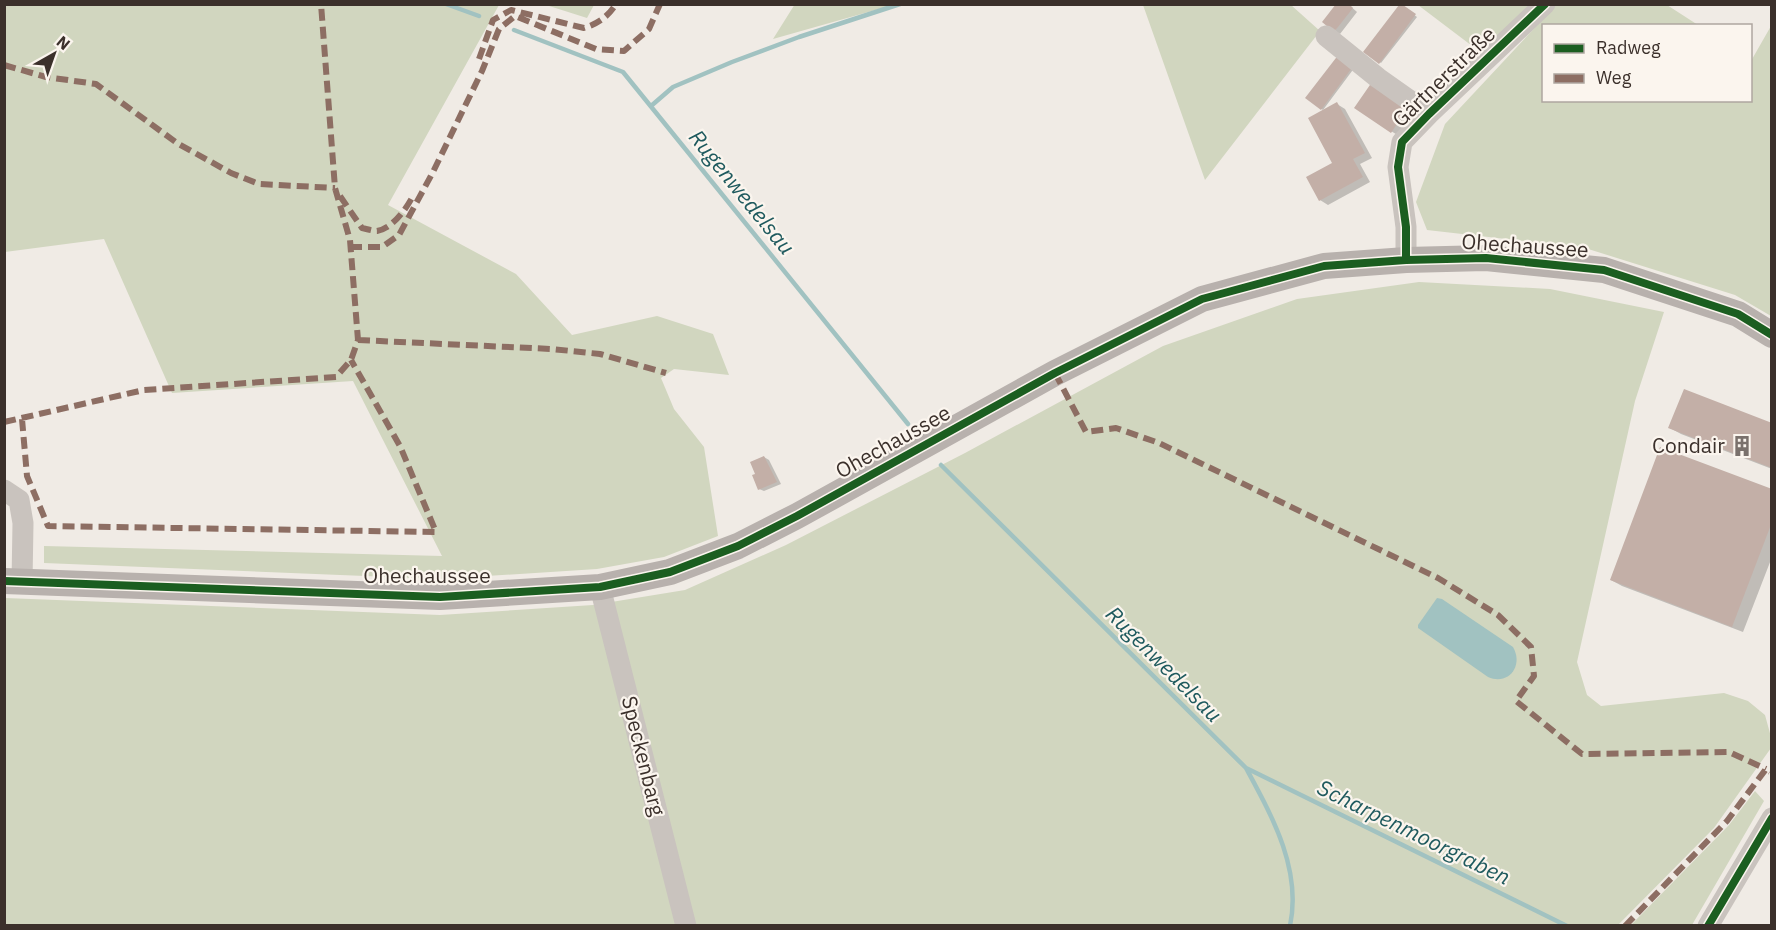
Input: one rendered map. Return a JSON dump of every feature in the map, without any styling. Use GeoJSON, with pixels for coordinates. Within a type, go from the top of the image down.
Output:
{"type":"FeatureCollection","features":[{"type":"Feature","properties":{"kind":"main road","name":"Ohechaussee"},"geometry":{"type":"LineString","coordinates":[[13,582],[440,597],[600,587],[670,572],[738,546],[797,516],[1055,373],[1202,299],[1324,266],[1406,260],[1486,258],[1604,270],[1738,314],[1772,335]]}},
{"type":"Feature","properties":{"kind":"street","name":"Gärtnerstraße"},"geometry":{"type":"LineString","coordinates":[[1406,260],[1406,227],[1398,167],[1402,142],[1545,4]]}},
{"type":"Feature","properties":{"kind":"street"},"geometry":{"type":"LineString","coordinates":[[1326,36],[1378,78],[1429,114]]}},
{"type":"Feature","properties":{"kind":"street"},"geometry":{"type":"LineString","coordinates":[[4,490],[19,500],[23,523],[13,582]]}},
{"type":"Feature","properties":{"kind":"street","name":"Speckenbarg"},"geometry":{"type":"LineString","coordinates":[[600,587],[686,926]]}},
{"type":"Feature","properties":{"kind":"street"},"geometry":{"type":"LineString","coordinates":[[1708,926],[1772,819]]}},
{"type":"Feature","properties":{"kind":"green space"},"geometry":{"type":"Polygon","coordinates":[[[795,4],[893,4],[893,5],[773,39],[795,4]]]}},
{"type":"Feature","properties":{"kind":"green space"},"geometry":{"type":"Polygon","coordinates":[[[4,5],[499,5],[388,205],[516,274],[572,335],[657,316],[713,334],[729,375],[674,369],[661,378],[674,409],[704,447],[718,536],[664,557],[597,569],[439,579],[44,563],[44,546],[442,556],[353,381],[172,393],[104,239],[5,252],[4,5]]]}},
{"type":"Feature","properties":{"kind":"green space"},"geometry":{"type":"Polygon","coordinates":[[[546,5],[594,5],[587,18],[546,5]]]}},
{"type":"Feature","properties":{"kind":"green space"},"geometry":{"type":"Polygon","coordinates":[[[1143,5],[1291,5],[1320,31],[1205,180],[1143,5]]]}},
{"type":"Feature","properties":{"kind":"green space"},"geometry":{"type":"Polygon","coordinates":[[[1418,5],[1535,5],[1484,55],[1418,5]]]}},
{"type":"Feature","properties":{"kind":"green space"},"geometry":{"type":"Polygon","coordinates":[[[1556,5],[1667,5],[1696,24],[1542,24],[1542,102],[1752,102],[1752,59],[1771,26],[1771,316],[1735,295],[1585,248],[1427,230],[1416,202],[1445,124],[1556,5]]]}},
{"type":"Feature","properties":{"kind":"green space"},"geometry":{"type":"Polygon","coordinates":[[[1419,282],[1550,289],[1664,312],[1635,401],[1577,662],[1587,695],[1601,706],[1724,693],[1748,701],[1765,715],[1771,737],[1771,748],[1714,828],[1618,925],[5,926],[5,598],[440,615],[593,605],[685,590],[786,545],[965,453],[1163,346],[1297,299],[1419,282]]]}},
{"type":"Feature","properties":{"kind":"green space"},"geometry":{"type":"Polygon","coordinates":[[[1755,791],[1764,801],[1692,925],[1631,925],[1729,825],[1755,791]]]}},
{"type":"Feature","properties":{"kind":"water"},"geometry":{"type":"Polygon","coordinates":[[[1437,598],[1442,599],[1513,647],[1517,661],[1508,676],[1502,679],[1488,677],[1418,628],[1437,598]]]}},
{"type":"Feature","properties":{"kind":"building"},"geometry":{"type":"Polygon","coordinates":[[[1336,4],[1349,4],[1353,8],[1334,32],[1322,22],[1336,4]]]}},
{"type":"Feature","properties":{"kind":"building"},"geometry":{"type":"Polygon","coordinates":[[[1399,5],[1403,5],[1416,14],[1379,64],[1363,52],[1399,5]]]}},
{"type":"Feature","properties":{"kind":"building"},"geometry":{"type":"Polygon","coordinates":[[[1339,54],[1354,65],[1321,110],[1305,98],[1339,54]]]}},
{"type":"Feature","properties":{"kind":"building"},"geometry":{"type":"Polygon","coordinates":[[[1372,82],[1408,107],[1391,133],[1354,108],[1372,82]]]}},
{"type":"Feature","properties":{"kind":"building"},"geometry":{"type":"Polygon","coordinates":[[[1337,102],[1365,153],[1353,159],[1363,177],[1319,201],[1306,177],[1332,163],[1308,118],[1337,102]]]}},
{"type":"Feature","properties":{"kind":"building","name":"Condair"},"geometry":{"type":"Polygon","coordinates":[[[1684,389],[1772,423],[1772,468],[1668,428],[1684,389]]]}},
{"type":"Feature","properties":{"kind":"building"},"geometry":{"type":"Polygon","coordinates":[[[1660,447],[1772,489],[1772,522],[1732,627],[1610,580],[1660,447]]]}},
{"type":"Feature","properties":{"kind":"building"},"geometry":{"type":"Polygon","coordinates":[[[764,456],[777,482],[758,490],[750,462],[764,456]]]}},
{"type":"Feature","properties":{"kind":"waterway","name":"Rugenwedelsau"},"geometry":{"type":"LineString","coordinates":[[446,4],[479,16]]}},
{"type":"Feature","properties":{"kind":"waterway"},"geometry":{"type":"LineString","coordinates":[[651,106],[673,87],[732,62],[900,4]]}},
{"type":"Feature","properties":{"kind":"waterway","name":"Rugenwedelsau"},"geometry":{"type":"LineString","coordinates":[[514,30],[623,72],[908,424]]}},
{"type":"Feature","properties":{"kind":"waterway","name":"Rugenwedelsau"},"geometry":{"type":"LineString","coordinates":[[941,465],[1246,768],[1275,824],[1288,864],[1293,905],[1290,926]]}},
{"type":"Feature","properties":{"kind":"waterway","name":"Scharpenmoorgraben"},"geometry":{"type":"LineString","coordinates":[[1246,768],[1567,926]]}},
{"type":"Feature","properties":{"kind":"marked path"},"geometry":{"type":"LineString","coordinates":[[4,422],[144,390],[336,377],[351,360],[358,340],[350,240],[335,188],[321,4]]}},
{"type":"Feature","properties":{"kind":"marked path"},"geometry":{"type":"LineString","coordinates":[[479,59],[493,20],[511,10],[584,28],[602,19],[616,4]]}},
{"type":"Feature","properties":{"kind":"marked path"},"geometry":{"type":"LineString","coordinates":[[350,247],[382,247],[399,235],[433,172],[482,71],[499,29],[515,16],[596,49],[624,51],[649,29],[660,4]]}},
{"type":"Feature","properties":{"kind":"marked path"},"geometry":{"type":"LineString","coordinates":[[4,65],[46,77],[96,84],[177,143],[231,173],[259,184],[335,188]]}},
{"type":"Feature","properties":{"kind":"marked path"},"geometry":{"type":"LineString","coordinates":[[340,196],[362,228],[377,231],[394,222],[413,196]]}},
{"type":"Feature","properties":{"kind":"marked path"},"geometry":{"type":"LineString","coordinates":[[358,340],[552,349],[600,354],[666,373]]}},
{"type":"Feature","properties":{"kind":"marked path"},"geometry":{"type":"LineString","coordinates":[[22,419],[27,476],[48,526],[436,532],[400,446],[351,360]]}},
{"type":"Feature","properties":{"kind":"marked path"},"geometry":{"type":"LineString","coordinates":[[1055,373],[1086,432],[1116,428],[1159,443],[1438,578],[1498,615],[1531,647],[1534,676],[1516,701],[1582,754],[1729,752],[1766,769]]}},
{"type":"Feature","properties":{"kind":"marked path"},"geometry":{"type":"LineString","coordinates":[[1625,926],[1727,821],[1766,769],[1770,772]]}},
{"type":"Feature","properties":{"kind":"cycle path"},"geometry":{"type":"LineString","coordinates":[[1406,260],[1406,227],[1398,167],[1402,142],[1545,4]]}},
{"type":"Feature","properties":{"kind":"cycle path"},"geometry":{"type":"LineString","coordinates":[[4,581],[440,597],[600,587],[670,572],[738,546],[797,516],[1055,373],[1202,299],[1324,266],[1406,260],[1486,258],[1604,270],[1738,314],[1772,335]]}},
{"type":"Feature","properties":{"kind":"cycle path"},"geometry":{"type":"LineString","coordinates":[[1708,926],[1772,818]]}},
{"type":"Feature","properties":{"kind":"place","name":"Condair"},"geometry":{"type":"Point","coordinates":[1742,446]}}]}
